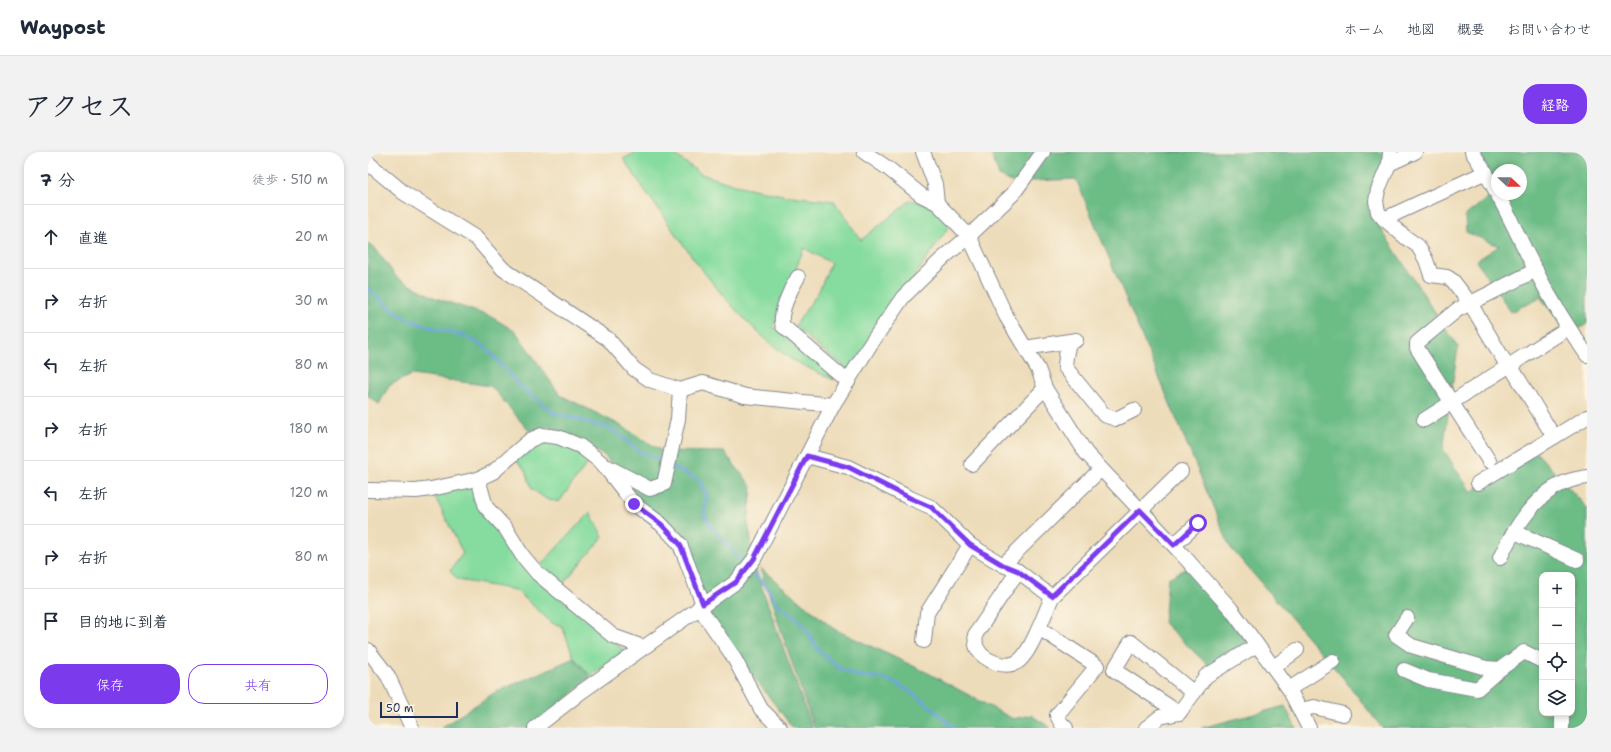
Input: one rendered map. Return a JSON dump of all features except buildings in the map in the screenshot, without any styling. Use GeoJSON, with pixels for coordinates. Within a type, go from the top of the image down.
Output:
{"type":"FeatureCollection","features":[{"type":"Feature","properties":{"kind":"street"},"geometry":{"type":"LineString","coordinates":[[864,152],[889,169],[920,195],[937,203],[970,236],[1006,316],[1038,369],[1045,388],[1086,453],[1174,545],[1231,609],[1289,689],[1309,728]]}},
{"type":"Feature","properties":{"kind":"street"},"geometry":{"type":"LineString","coordinates":[[923,152],[936,184],[937,203]]}},
{"type":"Feature","properties":{"kind":"street"},"geometry":{"type":"LineString","coordinates":[[535,728],[581,692],[736,582],[754,559],[833,405],[870,345],[903,297],[942,259],[970,236],[1013,194],[1043,152]]}},
{"type":"Feature","properties":{"kind":"street"},"geometry":{"type":"LineString","coordinates":[[1415,152],[1389,158],[1378,190],[1376,201],[1378,212],[1405,238],[1418,246],[1426,260],[1430,275],[1446,277],[1453,281],[1470,303],[1554,437]]}},
{"type":"Feature","properties":{"kind":"street"},"geometry":{"type":"LineString","coordinates":[[1472,152],[1486,172],[1536,270],[1568,328],[1587,355]]}},
{"type":"Feature","properties":{"kind":"street"},"geometry":{"type":"LineString","coordinates":[[368,163],[404,193],[476,238],[503,269],[608,339],[634,369],[650,380],[680,390],[702,383],[745,396],[833,405]]}},
{"type":"Feature","properties":{"kind":"street"},"geometry":{"type":"LineString","coordinates":[[1384,219],[1486,172]]}},
{"type":"Feature","properties":{"kind":"street"},"geometry":{"type":"LineString","coordinates":[[1490,461],[1417,348],[1417,343],[1457,310],[1536,270]]}},
{"type":"Feature","properties":{"kind":"street"},"geometry":{"type":"LineString","coordinates":[[798,277],[791,288],[781,320],[783,326],[848,382]]}},
{"type":"Feature","properties":{"kind":"street"},"geometry":{"type":"LineString","coordinates":[[1424,420],[1568,328]]}},
{"type":"Feature","properties":{"kind":"street"},"geometry":{"type":"LineString","coordinates":[[1025,348],[1073,341],[1066,356],[1065,367],[1104,415],[1116,419],[1134,410]]}},
{"type":"Feature","properties":{"kind":"street"},"geometry":{"type":"LineString","coordinates":[[972,464],[1045,388]]}},
{"type":"Feature","properties":{"kind":"street"},"geometry":{"type":"LineString","coordinates":[[368,490],[416,491],[478,479],[493,472],[530,440],[542,436],[558,437],[580,446],[602,463],[650,489],[664,484],[667,475],[670,450],[678,419],[680,390]]}},
{"type":"Feature","properties":{"kind":"street"},"geometry":{"type":"LineString","coordinates":[[1478,483],[1587,417]]}},
{"type":"Feature","properties":{"kind":"street"},"geometry":{"type":"LineString","coordinates":[[807,456],[848,467],[931,507],[970,545],[1003,565],[1018,571],[1052,596]]}},
{"type":"Feature","properties":{"kind":"street"},"geometry":{"type":"LineString","coordinates":[[602,463],[634,504],[661,524],[680,544],[701,606],[733,656],[761,709],[780,728]]}},
{"type":"Feature","properties":{"kind":"street"},"geometry":{"type":"LineString","coordinates":[[1003,565],[1101,469]]}},
{"type":"Feature","properties":{"kind":"street"},"geometry":{"type":"LineString","coordinates":[[1018,571],[975,635],[976,648],[985,657],[998,664],[1012,664],[1020,660],[1039,628],[1052,596],[1181,471]]}},
{"type":"Feature","properties":{"kind":"street"},"geometry":{"type":"LineString","coordinates":[[1500,558],[1508,542],[1531,508],[1549,491],[1568,481],[1587,477]]}},
{"type":"Feature","properties":{"kind":"street"},"geometry":{"type":"LineString","coordinates":[[478,479],[486,508],[506,529],[522,555],[537,573],[613,636],[643,647]]}},
{"type":"Feature","properties":{"kind":"street"},"geometry":{"type":"LineString","coordinates":[[1174,545],[1198,523]]}},
{"type":"Feature","properties":{"kind":"street"},"geometry":{"type":"LineString","coordinates":[[1515,532],[1577,560]]}},
{"type":"Feature","properties":{"kind":"street"},"geometry":{"type":"LineString","coordinates":[[924,641],[926,613],[970,545]]}},
{"type":"Feature","properties":{"kind":"street"},"geometry":{"type":"LineString","coordinates":[[1407,618],[1396,635],[1412,646],[1486,668],[1500,668]]}},
{"type":"Feature","properties":{"kind":"street"},"geometry":{"type":"LineString","coordinates":[[1039,628],[1097,666],[1114,670],[1179,713]]}},
{"type":"Feature","properties":{"kind":"street"},"geometry":{"type":"LineString","coordinates":[[1114,670],[1131,642],[1194,693]]}},
{"type":"Feature","properties":{"kind":"street"},"geometry":{"type":"LineString","coordinates":[[1146,728],[1160,717],[1179,713],[1206,676],[1257,644]]}},
{"type":"Feature","properties":{"kind":"street"},"geometry":{"type":"LineString","coordinates":[[368,650],[388,676],[412,728]]}},
{"type":"Feature","properties":{"kind":"street"},"geometry":{"type":"LineString","coordinates":[[1274,667],[1297,650]]}},
{"type":"Feature","properties":{"kind":"street"},"geometry":{"type":"LineString","coordinates":[[1404,670],[1428,680],[1477,689],[1500,668],[1524,652],[1539,660]]}},
{"type":"Feature","properties":{"kind":"street"},"geometry":{"type":"LineString","coordinates":[[1289,689],[1332,661]]}},
{"type":"Feature","properties":{"kind":"street"},"geometry":{"type":"LineString","coordinates":[[1066,728],[1060,722],[1057,715],[1097,666]]}},
{"type":"Feature","properties":{"kind":"street"},"geometry":{"type":"LineString","coordinates":[[1300,710],[1314,707],[1343,714]]}},
{"type":"Feature","properties":{"kind":"street"},"geometry":{"type":"LineString","coordinates":[[1562,716],[1562,728]]}},
{"type":"Feature","properties":{"kind":"green space"},"geometry":{"type":"Polygon","coordinates":[[[637,152],[671,152],[701,174],[735,185],[782,195],[834,201],[861,240],[911,200],[935,207],[952,222],[850,371],[817,346],[795,326],[819,291],[831,263],[804,248],[773,326],[836,375],[833,380],[789,358],[760,334],[737,312],[697,263],[623,159],[637,152]]]}},
{"type":"Feature","properties":{"kind":"green space"},"geometry":{"type":"Polygon","coordinates":[[[991,152],[1385,152],[1369,211],[1458,347],[1443,449],[1471,492],[1537,453],[1587,508],[1587,728],[1382,728],[1344,679],[1230,547],[1076,179],[1012,182],[999,176],[991,152]]]}},
{"type":"Feature","properties":{"kind":"green space"},"geometry":{"type":"Polygon","coordinates":[[[1480,152],[1587,152],[1587,324],[1569,334],[1540,297],[1511,312],[1476,261],[1499,246],[1466,232],[1465,216],[1490,196],[1480,152]]]}},
{"type":"Feature","properties":{"kind":"green space"},"geometry":{"type":"Polygon","coordinates":[[[368,243],[375,248],[397,278],[436,298],[492,317],[516,332],[560,395],[618,424],[662,451],[724,452],[752,487],[748,523],[756,571],[812,728],[793,728],[719,632],[696,579],[649,510],[605,456],[549,426],[529,431],[491,386],[412,375],[389,386],[379,404],[368,396],[368,243]]]}},
{"type":"Feature","properties":{"kind":"green space"},"geometry":{"type":"Polygon","coordinates":[[[547,442],[557,442],[595,462],[586,465],[559,502],[546,499],[532,489],[525,470],[515,459],[533,445],[547,442]]]}},
{"type":"Feature","properties":{"kind":"green space"},"geometry":{"type":"Polygon","coordinates":[[[476,484],[479,509],[530,574],[625,651],[591,676],[574,658],[562,626],[552,623],[516,590],[458,580],[450,571],[463,553],[433,493],[476,484]]]}},
{"type":"Feature","properties":{"kind":"green space"},"geometry":{"type":"Polygon","coordinates":[[[590,512],[603,537],[561,586],[538,568],[590,512]]]}},
{"type":"Feature","properties":{"kind":"green space"},"geometry":{"type":"Polygon","coordinates":[[[760,568],[834,629],[928,673],[1013,719],[1031,715],[1051,728],[814,728],[760,568]]]}},
{"type":"Feature","properties":{"kind":"green space"},"geometry":{"type":"Polygon","coordinates":[[[1188,568],[1253,643],[1211,668],[1164,623],[1168,578],[1188,568]]]}},
{"type":"Feature","properties":{"kind":"green space"},"geometry":{"type":"Polygon","coordinates":[[[574,658],[590,677],[535,728],[441,728],[494,693],[574,658]]]}},
{"type":"Feature","properties":{"kind":"green space"},"geometry":{"type":"Polygon","coordinates":[[[1285,706],[1296,728],[1201,728],[1285,706]]]}},
{"type":"Feature","properties":{"kind":"waterway"},"geometry":{"type":"LineString","coordinates":[[368,289],[401,316],[423,325],[465,336],[486,348],[519,385],[554,413],[612,429],[639,451],[664,462]]}},
{"type":"Feature","properties":{"kind":"waterway"},"geometry":{"type":"LineString","coordinates":[[671,466],[700,481],[707,496],[704,513],[710,526],[745,564]]}},
{"type":"Feature","properties":{"kind":"waterway"},"geometry":{"type":"LineString","coordinates":[[750,569],[769,590],[776,603],[795,617],[806,629],[818,650],[839,668],[855,675],[881,678],[898,684],[925,702],[954,728]]}},
{"type":"Feature","properties":{"kind":"route"},"geometry":{"type":"LineString","coordinates":[[634,504],[661,524],[680,544],[703,604],[736,582],[754,559],[807,456],[848,467],[931,507],[970,545],[1003,565],[1018,571],[1052,596],[1140,510],[1174,545],[1198,523]]}}]}
